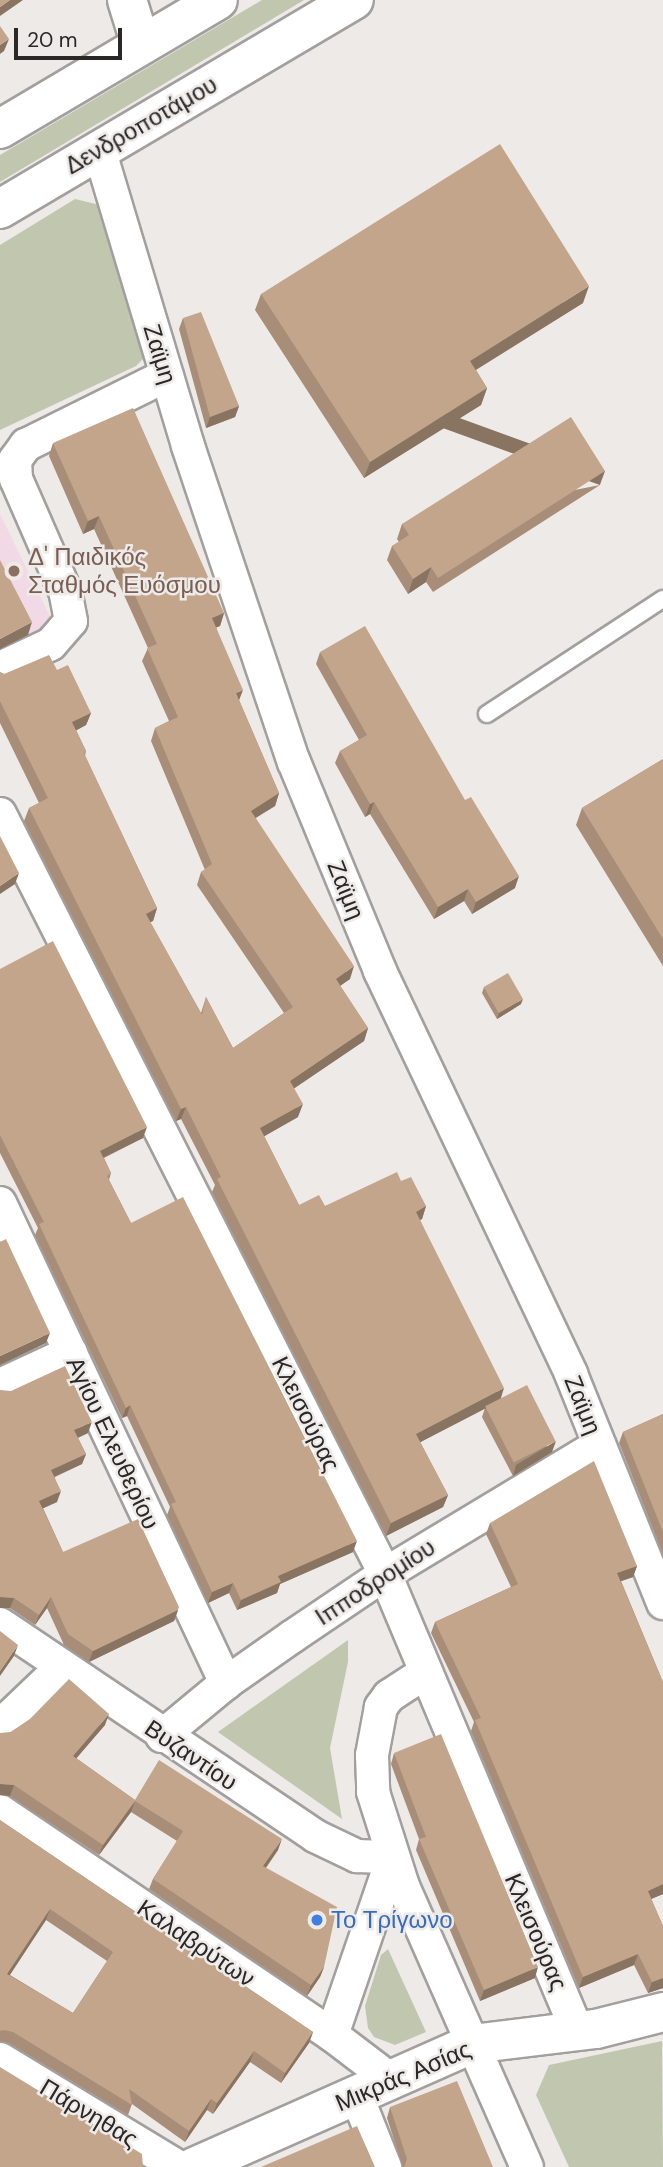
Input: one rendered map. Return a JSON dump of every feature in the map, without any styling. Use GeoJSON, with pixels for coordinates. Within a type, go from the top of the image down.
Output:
{"type":"FeatureCollection","features":[{"type":"Feature","properties":{"kind":"main road"},"geometry":{"type":"LineString","coordinates":[[127,0],[141,45]]}},
{"type":"Feature","properties":{"kind":"main road"},"geometry":{"type":"LineString","coordinates":[[0,129],[218,0]]}},
{"type":"Feature","properties":{"kind":"main road","name":"Δενδροποτάμου"},"geometry":{"type":"LineString","coordinates":[[0,209],[354,0]]}},
{"type":"Feature","properties":{"kind":"main road","name":"Μικράς Ασίας"},"geometry":{"type":"LineString","coordinates":[[211,2164],[356,2094],[472,2044],[577,2031],[663,2012]]}},
{"type":"Feature","properties":{"kind":"street","name":"Ζαϊμη"},"geometry":{"type":"LineString","coordinates":[[99,149],[167,375],[294,762],[380,971],[552,1331],[663,1603]]}},
{"type":"Feature","properties":{"kind":"street"},"geometry":{"type":"LineString","coordinates":[[0,668],[51,644],[71,621],[65,592],[16,479],[15,460],[26,445],[167,375]]}},
{"type":"Feature","properties":{"kind":"street","name":"Κλεισούρας"},"geometry":{"type":"LineString","coordinates":[[0,814],[385,1574],[577,2031]]}},
{"type":"Feature","properties":{"kind":"street","name":"Αγίου Ελευθερίου"},"geometry":{"type":"LineString","coordinates":[[4,1219],[71,1352],[226,1683]]}},
{"type":"Feature","properties":{"kind":"street"},"geometry":{"type":"LineString","coordinates":[[0,1385],[71,1352]]}},
{"type":"Feature","properties":{"kind":"street","name":"Ιπποδρομίου"},"geometry":{"type":"LineString","coordinates":[[162,1736],[226,1683],[385,1574],[599,1445]]}},
{"type":"Feature","properties":{"kind":"street","name":"Βυζαντίου"},"geometry":{"type":"LineString","coordinates":[[0,1624],[162,1736],[338,1850],[366,1858],[393,1857]]}},
{"type":"Feature","properties":{"kind":"street"},"geometry":{"type":"LineString","coordinates":[[0,1726],[62,1667]]}},
{"type":"Feature","properties":{"kind":"street"},"geometry":{"type":"LineString","coordinates":[[426,1672],[385,1700],[376,1723],[372,1755],[373,1792],[393,1857],[527,2167]]}},
{"type":"Feature","properties":{"kind":"street","name":"Καλαβρύτων"},"geometry":{"type":"LineString","coordinates":[[0,1811],[332,2035],[390,2079]]}},
{"type":"Feature","properties":{"kind":"street"},"geometry":{"type":"LineString","coordinates":[[332,2035],[393,1857]]}},
{"type":"Feature","properties":{"kind":"street","name":"Πάρνηθας"},"geometry":{"type":"LineString","coordinates":[[0,2059],[178,2167]]}},
{"type":"Feature","properties":{"kind":"street"},"geometry":{"type":"LineString","coordinates":[[356,2094],[385,2167]]}},
{"type":"Feature","properties":{"kind":"lane"},"geometry":{"type":"LineString","coordinates":[[487,714],[663,599]]}},
{"type":"Feature","properties":{"kind":"shaded area","name":"Δ' Παιδικός Σταθμός Ευόσμου"},"geometry":{"type":"Polygon","coordinates":[[[0,514],[56,629],[0,657],[0,514]]]}},
{"type":"Feature","properties":{"kind":"green space"},"geometry":{"type":"Polygon","coordinates":[[[262,0],[304,0],[0,182],[0,155],[262,0]]]}},
{"type":"Feature","properties":{"kind":"green space"},"geometry":{"type":"Polygon","coordinates":[[[75,199],[100,205],[147,355],[136,366],[0,430],[0,245],[75,199]]]}},
{"type":"Feature","properties":{"kind":"green space"},"geometry":{"type":"Polygon","coordinates":[[[348,1640],[348,1662],[330,1748],[342,1819],[218,1732],[348,1640]]]}},
{"type":"Feature","properties":{"kind":"green space"},"geometry":{"type":"Polygon","coordinates":[[[388,1949],[426,2032],[395,2045],[374,2037],[368,2028],[365,2006],[381,1955],[388,1949]]]}},
{"type":"Feature","properties":{"kind":"green space"},"geometry":{"type":"Polygon","coordinates":[[[662,2041],[663,2167],[569,2167],[536,2095],[549,2065],[662,2041]]]}},
{"type":"Feature","properties":{"kind":"building"},"geometry":{"type":"Polygon","coordinates":[[[0,0],[10,0],[0,7],[0,0]]]}},
{"type":"Feature","properties":{"kind":"building"},"geometry":{"type":"Polygon","coordinates":[[[0,26],[9,39],[0,45],[0,26]]]}},
{"type":"Feature","properties":{"kind":"building"},"geometry":{"type":"Polygon","coordinates":[[[500,144],[589,286],[470,361],[487,388],[370,462],[261,294],[500,144]]]}},
{"type":"Feature","properties":{"kind":"building"},"geometry":{"type":"Polygon","coordinates":[[[201,312],[239,406],[210,417],[183,318],[201,312]]]}},
{"type":"Feature","properties":{"kind":"building"},"geometry":{"type":"Polygon","coordinates":[[[133,408],[224,613],[212,618],[243,690],[236,693],[279,793],[251,811],[354,966],[336,979],[368,1028],[290,1081],[303,1104],[260,1128],[299,1205],[319,1195],[325,1206],[397,1172],[401,1181],[411,1177],[426,1206],[416,1212],[504,1388],[416,1434],[448,1495],[391,1523],[217,1179],[221,1177],[186,1107],[181,1109],[29,808],[48,798],[0,701],[0,672],[4,674],[49,655],[57,670],[68,665],[91,713],[72,722],[157,908],[146,914],[202,1015],[206,997],[233,1048],[293,1007],[201,872],[212,864],[155,728],[178,717],[147,648],[157,644],[99,516],[88,521],[53,443],[133,408]]]}},
{"type":"Feature","properties":{"kind":"building"},"geometry":{"type":"Polygon","coordinates":[[[571,417],[605,471],[438,578],[431,567],[413,579],[392,546],[409,535],[402,524],[571,417]]]}},
{"type":"Feature","properties":{"kind":"building"},"geometry":{"type":"Polygon","coordinates":[[[0,560],[32,622],[0,639],[0,560]]]}},
{"type":"Feature","properties":{"kind":"building"},"geometry":{"type":"Polygon","coordinates":[[[365,626],[465,800],[471,797],[519,876],[476,902],[468,889],[438,907],[374,802],[370,804],[340,751],[367,735],[320,652],[365,626]]]}},
{"type":"Feature","properties":{"kind":"building"},"geometry":{"type":"Polygon","coordinates":[[[663,759],[663,939],[582,808],[663,759]]]}},
{"type":"Feature","properties":{"kind":"building"},"geometry":{"type":"Polygon","coordinates":[[[0,836],[19,873],[0,886],[0,836]]]}},
{"type":"Feature","properties":{"kind":"building"},"geometry":{"type":"Polygon","coordinates":[[[53,941],[147,1127],[100,1151],[111,1173],[107,1176],[131,1223],[183,1197],[357,1541],[278,1576],[281,1582],[241,1600],[233,1583],[212,1592],[171,1504],[176,1502],[130,1405],[126,1408],[39,1224],[44,1222],[0,1135],[0,969],[53,941]]]}},
{"type":"Feature","properties":{"kind":"building"},"geometry":{"type":"Polygon","coordinates":[[[508,973],[523,999],[499,1013],[484,987],[508,973]]]}},
{"type":"Feature","properties":{"kind":"building"},"geometry":{"type":"Polygon","coordinates":[[[6,1239],[50,1333],[0,1356],[0,1242],[6,1239]]]}},
{"type":"Feature","properties":{"kind":"building"},"geometry":{"type":"Polygon","coordinates":[[[65,1366],[92,1422],[74,1430],[86,1454],[51,1470],[61,1491],[39,1501],[63,1552],[138,1519],[179,1607],[178,1610],[93,1651],[68,1634],[51,1597],[39,1615],[14,1598],[0,1597],[0,1390],[11,1391],[65,1366]]]}},
{"type":"Feature","properties":{"kind":"building"},"geometry":{"type":"Polygon","coordinates":[[[527,1385],[556,1441],[514,1462],[485,1406],[527,1385]]]}},
{"type":"Feature","properties":{"kind":"building"},"geometry":{"type":"Polygon","coordinates":[[[663,1414],[663,1532],[623,1432],[663,1414]]]}},
{"type":"Feature","properties":{"kind":"building"},"geometry":{"type":"Polygon","coordinates":[[[594,1461],[637,1566],[617,1573],[663,1682],[663,1884],[648,1891],[663,1926],[663,1978],[652,1982],[638,1954],[583,1977],[475,1720],[481,1718],[435,1622],[518,1584],[490,1523],[594,1461]]]}},
{"type":"Feature","properties":{"kind":"building"},"geometry":{"type":"Polygon","coordinates":[[[0,1631],[18,1645],[0,1671],[0,1631]]]}},
{"type":"Feature","properties":{"kind":"building"},"geometry":{"type":"Polygon","coordinates":[[[69,1679],[109,1714],[73,1756],[135,1800],[159,1760],[282,1839],[263,1866],[337,1907],[324,1967],[311,1985],[153,1879],[183,1831],[135,1801],[103,1845],[14,1785],[0,1784],[0,1733],[9,1733],[30,1719],[69,1679]]]}},
{"type":"Feature","properties":{"kind":"building"},"geometry":{"type":"Polygon","coordinates":[[[441,1734],[538,1967],[484,1990],[419,1839],[426,1837],[394,1753],[441,1734]]]}},
{"type":"Feature","properties":{"kind":"building"},"geometry":{"type":"Polygon","coordinates":[[[0,1820],[313,2032],[285,2073],[254,2051],[217,2103],[211,2099],[189,2131],[129,2089],[132,2105],[13,2032],[0,2031],[0,1820]],[[50,1909],[7,1974],[73,2013],[113,1952],[50,1909]]]}},
{"type":"Feature","properties":{"kind":"building"},"geometry":{"type":"Polygon","coordinates":[[[0,2067],[142,2154],[143,2167],[0,2167],[0,2067]]]}},
{"type":"Feature","properties":{"kind":"building"},"geometry":{"type":"Polygon","coordinates":[[[457,2081],[493,2167],[404,2167],[407,2159],[390,2107],[457,2081]]]}},
{"type":"Feature","properties":{"kind":"building"},"geometry":{"type":"Polygon","coordinates":[[[357,2126],[375,2167],[261,2167],[357,2126]]]}},
{"type":"Feature","properties":{"kind":"place","name":"Δ' Παιδικός Σταθμός Ευόσμου"},"geometry":{"type":"Point","coordinates":[14,571]}},
{"type":"Feature","properties":{"kind":"place","name":"Το Τρίγωνο"},"geometry":{"type":"Point","coordinates":[317,1920]}}]}
